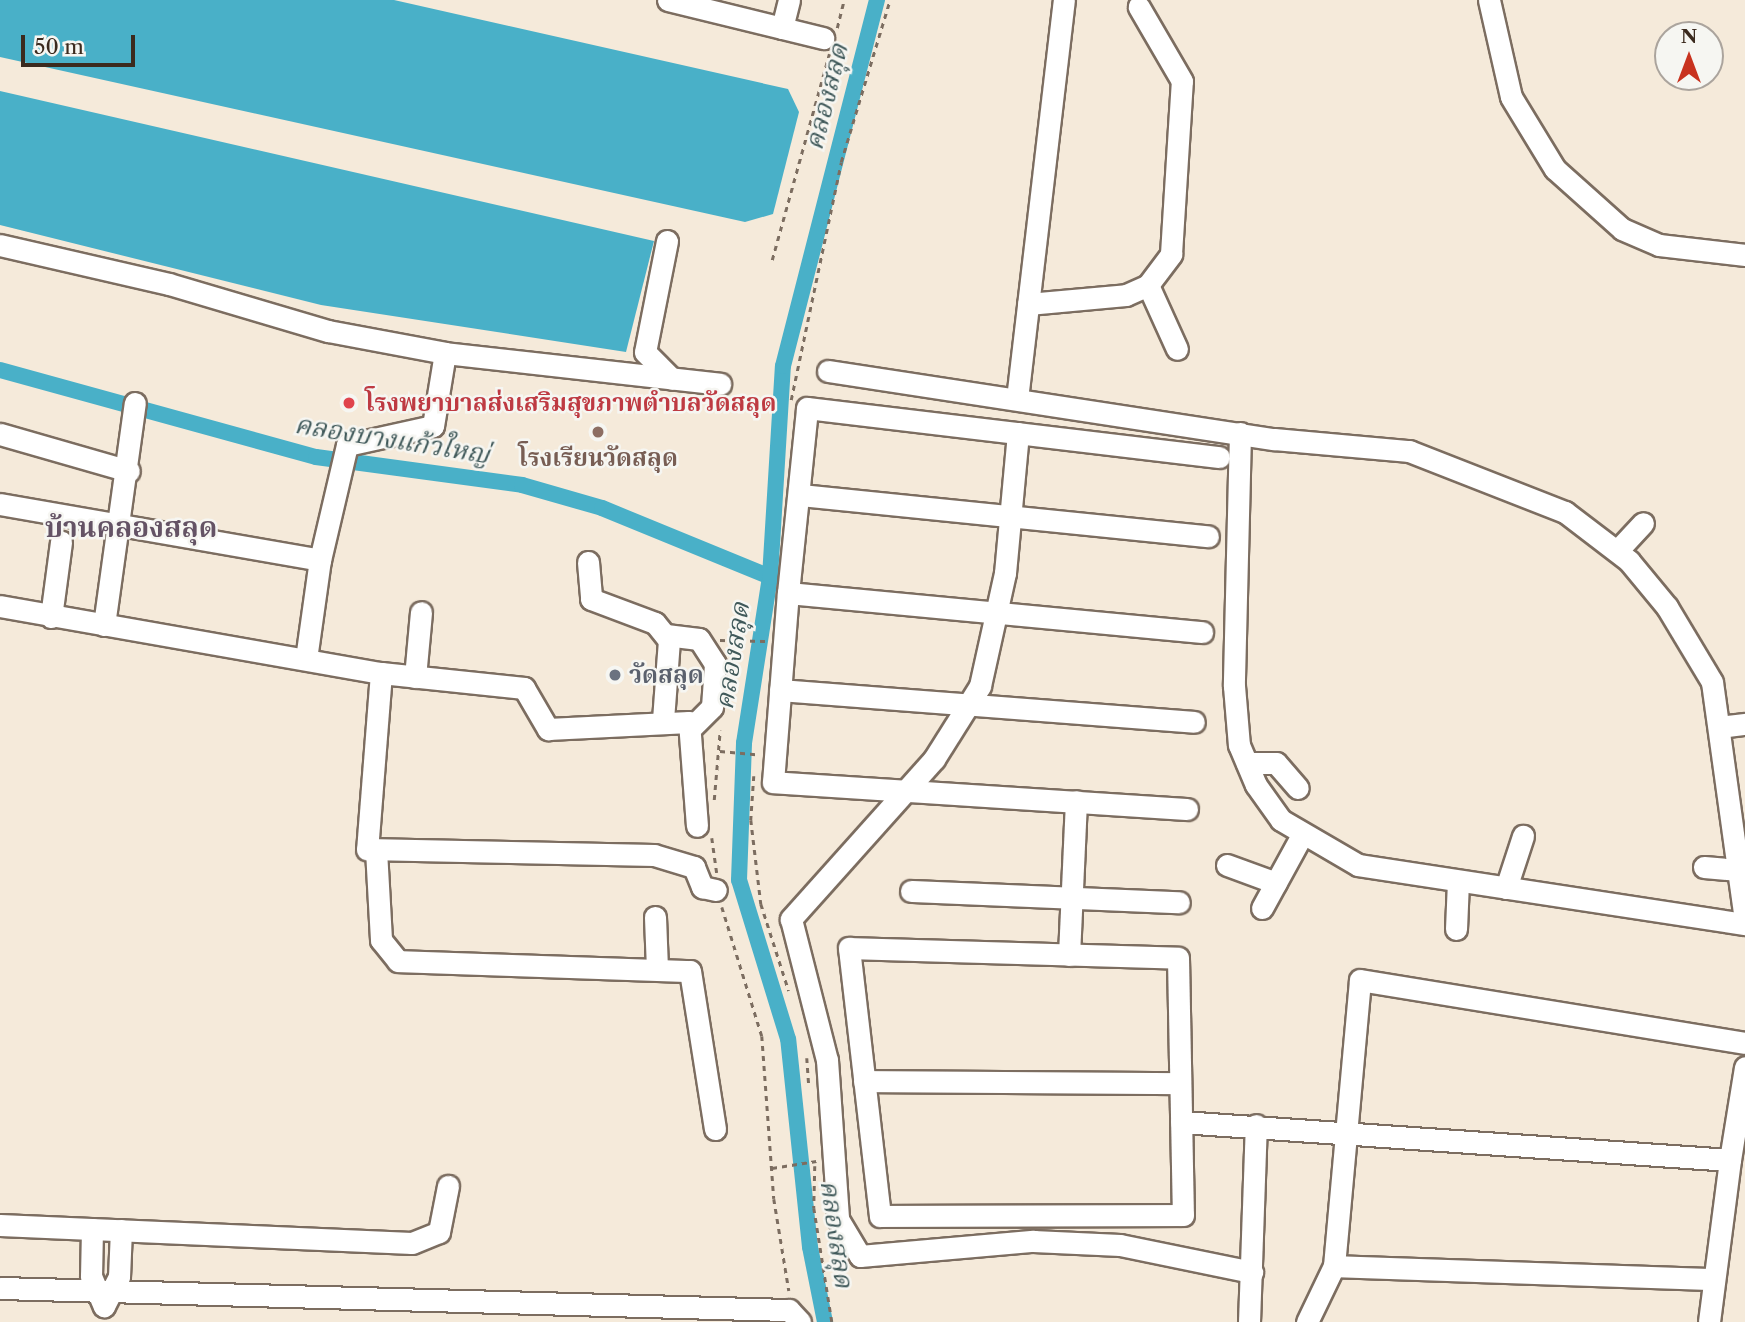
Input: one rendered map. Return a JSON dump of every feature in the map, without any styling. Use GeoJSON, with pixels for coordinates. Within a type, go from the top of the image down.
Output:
{"type":"FeatureCollection","features":[{"type":"Feature","properties":{"kind":"street"},"geometry":{"type":"LineString","coordinates":[[668,0],[830,40]]}},
{"type":"Feature","properties":{"kind":"street"},"geometry":{"type":"LineString","coordinates":[[782,27],[789,0]]}},
{"type":"Feature","properties":{"kind":"street"},"geometry":{"type":"LineString","coordinates":[[1017,399],[1064,0]]}},
{"type":"Feature","properties":{"kind":"street"},"geometry":{"type":"LineString","coordinates":[[1489,0],[1511,97],[1555,169],[1622,229],[1659,245],[1745,255]]}},
{"type":"Feature","properties":{"kind":"street"},"geometry":{"type":"LineString","coordinates":[[1028,304],[1073,305],[1148,285],[1166,265],[1175,234],[1182,81],[1139,7]]}},
{"type":"Feature","properties":{"kind":"street"},"geometry":{"type":"LineString","coordinates":[[667,241],[645,352],[672,379]]}},
{"type":"Feature","properties":{"kind":"street"},"geometry":{"type":"LineString","coordinates":[[0,245],[169,284],[328,331],[445,354],[720,384]]}},
{"type":"Feature","properties":{"kind":"street"},"geometry":{"type":"LineString","coordinates":[[1148,285],[1177,349]]}},
{"type":"Feature","properties":{"kind":"street"},"geometry":{"type":"LineString","coordinates":[[306,659],[320,560],[335,485],[347,444],[433,426],[445,354]]}},
{"type":"Feature","properties":{"kind":"street"},"geometry":{"type":"LineString","coordinates":[[828,371],[1240,433],[1273,439],[1409,451],[1475,474],[1565,512],[1617,551],[1667,607],[1706,671],[1719,727],[1733,815],[1745,922],[1358,865],[1302,835],[1281,820],[1247,763],[1234,686],[1240,433]]}},
{"type":"Feature","properties":{"kind":"street"},"geometry":{"type":"LineString","coordinates":[[104,625],[130,471],[135,404]]}},
{"type":"Feature","properties":{"kind":"street"},"geometry":{"type":"LineString","coordinates":[[1187,809],[773,782],[779,690],[801,495],[807,408],[1219,457]]}},
{"type":"Feature","properties":{"kind":"street"},"geometry":{"type":"LineString","coordinates":[[1018,433],[1010,516],[996,613],[980,686],[907,789],[791,919],[827,1060],[838,1219],[860,1256],[1033,1241],[1121,1245],[1252,1272]]}},
{"type":"Feature","properties":{"kind":"street"},"geometry":{"type":"LineString","coordinates":[[0,434],[130,471]]}},
{"type":"Feature","properties":{"kind":"street"},"geometry":{"type":"LineString","coordinates":[[801,495],[1208,536]]}},
{"type":"Feature","properties":{"kind":"street"},"geometry":{"type":"LineString","coordinates":[[0,504],[320,560]]}},
{"type":"Feature","properties":{"kind":"street"},"geometry":{"type":"LineString","coordinates":[[1617,551],[1643,523]]}},
{"type":"Feature","properties":{"kind":"street"},"geometry":{"type":"LineString","coordinates":[[51,617],[61,542]]}},
{"type":"Feature","properties":{"kind":"street"},"geometry":{"type":"LineString","coordinates":[[588,562],[591,599],[655,623],[666,635],[699,639],[715,664],[712,707],[693,726]]}},
{"type":"Feature","properties":{"kind":"street"},"geometry":{"type":"LineString","coordinates":[[788,593],[1202,632]]}},
{"type":"Feature","properties":{"kind":"street"},"geometry":{"type":"LineString","coordinates":[[0,606],[51,617],[397,675],[524,688],[548,729],[663,719],[693,726]]}},
{"type":"Feature","properties":{"kind":"street"},"geometry":{"type":"LineString","coordinates":[[421,612],[397,675],[365,833],[365,847],[654,855],[694,867],[702,887],[718,891]]}},
{"type":"Feature","properties":{"kind":"street"},"geometry":{"type":"LineString","coordinates":[[663,719],[666,635]]}},
{"type":"Feature","properties":{"kind":"street"},"geometry":{"type":"LineString","coordinates":[[779,690],[967,707],[1194,722]]}},
{"type":"Feature","properties":{"kind":"street"},"geometry":{"type":"LineString","coordinates":[[1719,727],[1745,723]]}},
{"type":"Feature","properties":{"kind":"street"},"geometry":{"type":"LineString","coordinates":[[693,726],[704,827]]}},
{"type":"Feature","properties":{"kind":"street"},"geometry":{"type":"LineString","coordinates":[[1247,763],[1276,763],[1298,788]]}},
{"type":"Feature","properties":{"kind":"street"},"geometry":{"type":"LineString","coordinates":[[1069,955],[1076,801]]}},
{"type":"Feature","properties":{"kind":"street"},"geometry":{"type":"LineString","coordinates":[[1262,908],[1302,835]]}},
{"type":"Feature","properties":{"kind":"street"},"geometry":{"type":"LineString","coordinates":[[1506,888],[1523,836]]}},
{"type":"Feature","properties":{"kind":"street"},"geometry":{"type":"LineString","coordinates":[[376,849],[380,940],[398,961],[687,968],[692,975],[715,1129]]}},
{"type":"Feature","properties":{"kind":"street"},"geometry":{"type":"LineString","coordinates":[[1227,865],[1276,883]]}},
{"type":"Feature","properties":{"kind":"street"},"geometry":{"type":"LineString","coordinates":[[1704,867],[1739,870]]}},
{"type":"Feature","properties":{"kind":"street"},"geometry":{"type":"LineString","coordinates":[[1456,929],[1458,881]]}},
{"type":"Feature","properties":{"kind":"street"},"geometry":{"type":"LineString","coordinates":[[911,891],[1179,902]]}},
{"type":"Feature","properties":{"kind":"street"},"geometry":{"type":"LineString","coordinates":[[655,917],[657,968]]}},
{"type":"Feature","properties":{"kind":"street"},"geometry":{"type":"LineString","coordinates":[[849,948],[1178,958],[1183,1215],[880,1216],[864,1081],[849,948]]}},
{"type":"Feature","properties":{"kind":"street"},"geometry":{"type":"LineString","coordinates":[[1307,1322],[1334,1266],[1360,979],[1745,1042]]}},
{"type":"Feature","properties":{"kind":"street"},"geometry":{"type":"LineString","coordinates":[[1709,1322],[1745,1067]]}},
{"type":"Feature","properties":{"kind":"street"},"geometry":{"type":"LineString","coordinates":[[864,1081],[1180,1083]]}},
{"type":"Feature","properties":{"kind":"street"},"geometry":{"type":"LineString","coordinates":[[1181,1122],[1255,1125],[1730,1160]]}},
{"type":"Feature","properties":{"kind":"street"},"geometry":{"type":"LineString","coordinates":[[1249,1322],[1255,1125]]}},
{"type":"Feature","properties":{"kind":"street"},"geometry":{"type":"LineString","coordinates":[[0,1225],[421,1242],[445,1221],[448,1186]]}},
{"type":"Feature","properties":{"kind":"street"},"geometry":{"type":"LineString","coordinates":[[92,1229],[104,1303]]}},
{"type":"Feature","properties":{"kind":"street"},"geometry":{"type":"LineString","coordinates":[[104,1303],[121,1230]]}},
{"type":"Feature","properties":{"kind":"street"},"geometry":{"type":"LineString","coordinates":[[1334,1266],[1713,1279]]}},
{"type":"Feature","properties":{"kind":"street"},"geometry":{"type":"LineString","coordinates":[[0,1287],[104,1303],[427,1312],[789,1310],[800,1322]]}},
{"type":"Feature","properties":{"kind":"path"},"geometry":{"type":"LineString","coordinates":[[772,260],[830,40],[844,0]]}},
{"type":"Feature","properties":{"kind":"path"},"geometry":{"type":"LineString","coordinates":[[713,640],[765,641]]}},
{"type":"Feature","properties":{"kind":"path"},"geometry":{"type":"LineString","coordinates":[[713,809],[720,730]]}},
{"type":"Feature","properties":{"kind":"path"},"geometry":{"type":"LineString","coordinates":[[719,751],[753,754]]}},
{"type":"Feature","properties":{"kind":"path"},"geometry":{"type":"LineString","coordinates":[[704,827],[718,891],[762,1036],[790,1298]]}},
{"type":"Feature","properties":{"kind":"path"},"geometry":{"type":"LineString","coordinates":[[774,1168],[816,1161]]}},
{"type":"Feature","properties":{"kind":"water"},"geometry":{"type":"Polygon","coordinates":[[[0,0],[394,0],[788,89],[799,112],[773,214],[745,222],[0,57],[0,0]]]}},
{"type":"Feature","properties":{"kind":"water"},"geometry":{"type":"Polygon","coordinates":[[[0,91],[654,241],[626,352],[321,305],[0,225],[0,91]]]}},
{"type":"Feature","properties":{"kind":"waterway","name":"คลองสลุด"},"geometry":{"type":"LineString","coordinates":[[825,1322],[810,1247],[788,1039],[739,880],[744,743],[770,577],[783,366],[877,0]]}},
{"type":"Feature","properties":{"kind":"waterway","name":"คลองบางแก้วใหญ่"},"geometry":{"type":"LineString","coordinates":[[0,370],[316,457],[522,485],[602,508],[770,577]]}},
{"type":"Feature","properties":{"kind":"place","name":"โรงพยาบาลส่งเสริมสุขภาพตำบลวัดสลุด"},"geometry":{"type":"Point","coordinates":[349,403]}},
{"type":"Feature","properties":{"kind":"place","name":"โรงเรียนวัดสลุด"},"geometry":{"type":"Point","coordinates":[598,432]}},
{"type":"Feature","properties":{"kind":"place","name":"วัดสลุด"},"geometry":{"type":"Point","coordinates":[615,675]}},
{"type":"Feature","properties":{"kind":"district","name":"บ้านคลองสลุด"},"geometry":{"type":"Point","coordinates":[131,527]}}]}
